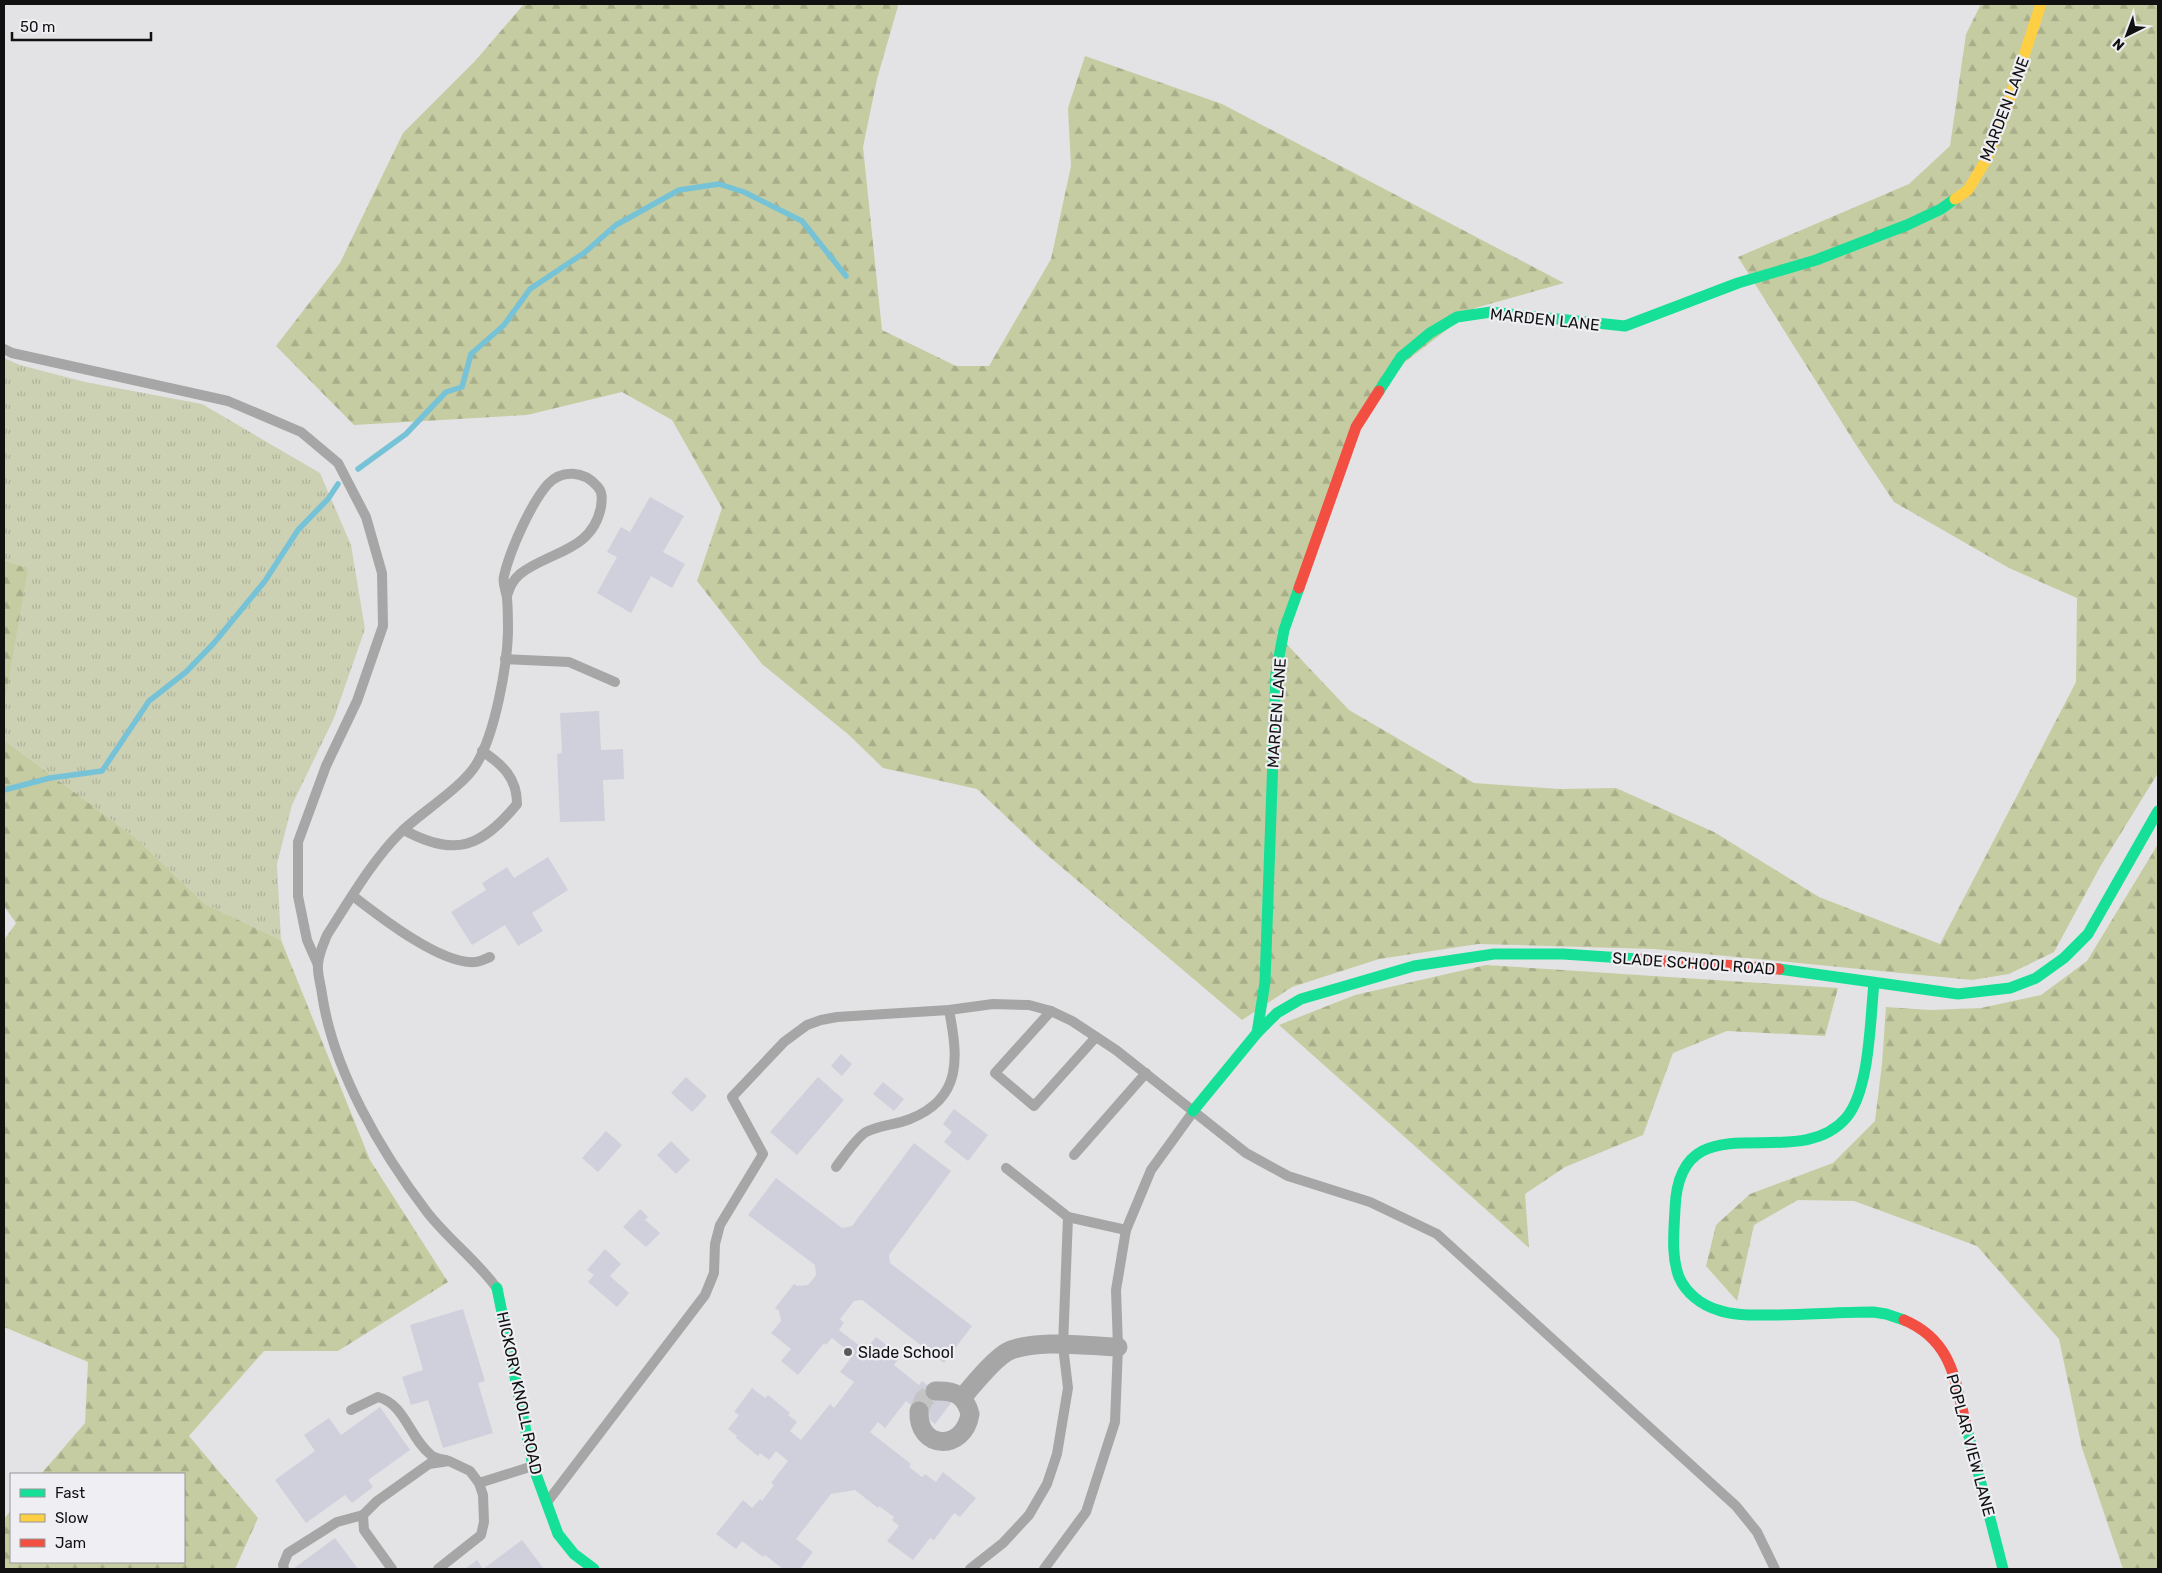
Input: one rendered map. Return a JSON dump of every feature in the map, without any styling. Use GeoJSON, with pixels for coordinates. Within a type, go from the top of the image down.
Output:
{"type":"FeatureCollection","features":[{"type":"Feature","properties":{"kind":"street","name":"MARDEN LANE"},"geometry":{"type":"LineString","coordinates":[[1257,1033],[1265,982],[1276,673],[1284,630],[1356,427],[1401,357],[1430,333],[1457,317],[1482,313],[1490,312],[1625,326],[1738,283],[1816,260],[1907,225],[1941,209],[1968,190],[1986,160],[2006,110],[2041,4]]}},
{"type":"Feature","properties":{"kind":"street","name":"SLADE SCHOOL ROAD"},"geometry":{"type":"LineString","coordinates":[[1193,1111],[1257,1033],[1277,1013],[1301,999],[1414,966],[1494,954],[1563,954],[1766,968],[1958,994],[2010,988],[2036,978],[2064,958],[2088,934],[2158,811]]}},
{"type":"Feature","properties":{"kind":"street","name":"POPLAR VIEW LANE"},"geometry":{"type":"LineString","coordinates":[[1874,983],[1862,1085],[1857,1102],[1848,1116],[1835,1129],[1819,1138],[1799,1142],[1735,1142],[1708,1148],[1693,1158],[1684,1168],[1678,1181],[1675,1206],[1675,1268],[1681,1282],[1692,1295],[1705,1305],[1721,1312],[1748,1316],[1863,1312],[1890,1315],[1913,1325],[1931,1337],[1945,1352],[1956,1381],[2003,1569]]}},
{"type":"Feature","properties":{"kind":"street","name":"HICKORY KNOLL ROAD"},"geometry":{"type":"LineString","coordinates":[[497,1288],[533,1466],[558,1534],[574,1554],[594,1569]]}},
{"type":"Feature","properties":{"kind":"street"},"geometry":{"type":"LineString","coordinates":[[962,1398],[982,1374],[1010,1350],[1038,1345],[1118,1347]]}},
{"type":"Feature","properties":{"kind":"street"},"geometry":{"type":"LineString","coordinates":[[919,1412],[918,1422],[927,1436],[942,1442],[950,1441],[965,1431],[970,1414],[962,1398],[947,1390],[935,1390]]}},
{"type":"Feature","properties":{"kind":"lane"},"geometry":{"type":"LineString","coordinates":[[4,349],[12,353],[228,401],[301,432],[338,463],[362,509],[382,573],[383,626],[357,701],[326,766],[298,842],[298,896],[307,940],[318,966],[324,1007],[339,1062],[394,1167],[428,1214],[483,1269],[497,1288]]}},
{"type":"Feature","properties":{"kind":"lane"},"geometry":{"type":"LineString","coordinates":[[318,966],[324,942],[353,896],[382,856],[404,830],[466,778],[477,763],[502,690],[508,633],[507,596],[503,578],[511,551],[535,503],[548,484],[568,473],[580,473],[590,479],[598,487],[603,498],[599,515],[589,532],[567,550],[522,573],[512,581],[507,596]]}},
{"type":"Feature","properties":{"kind":"lane"},"geometry":{"type":"LineString","coordinates":[[505,658],[569,662],[616,682]]}},
{"type":"Feature","properties":{"kind":"lane"},"geometry":{"type":"LineString","coordinates":[[404,830],[417,837],[436,843],[456,845],[474,843],[496,829],[517,804],[517,791],[506,770],[482,751]]}},
{"type":"Feature","properties":{"kind":"lane"},"geometry":{"type":"LineString","coordinates":[[353,896],[391,925],[450,958],[475,962],[490,957]]}},
{"type":"Feature","properties":{"kind":"lane"},"geometry":{"type":"LineString","coordinates":[[547,1503],[705,1295],[711,1284],[714,1273],[715,1244],[720,1225],[763,1154],[732,1097],[784,1042],[807,1025],[837,1017],[949,1010],[993,1004],[1029,1005],[1051,1011],[1096,1036],[1146,1073],[1246,1154],[1288,1176],[1370,1202],[1437,1234],[1736,1506],[1757,1532],[1775,1569]]}},
{"type":"Feature","properties":{"kind":"lane"},"geometry":{"type":"LineString","coordinates":[[836,1167],[864,1133],[882,1125],[907,1120],[927,1111],[943,1095],[952,1078],[956,1061],[949,1010]]}},
{"type":"Feature","properties":{"kind":"lane"},"geometry":{"type":"LineString","coordinates":[[1051,1011],[995,1073],[1034,1106],[1096,1036]]}},
{"type":"Feature","properties":{"kind":"lane"},"geometry":{"type":"LineString","coordinates":[[1074,1155],[1146,1073]]}},
{"type":"Feature","properties":{"kind":"lane"},"geometry":{"type":"LineString","coordinates":[[1044,1569],[1086,1512],[1116,1422],[1118,1347],[1116,1290],[1126,1230],[1151,1170],[1193,1111]]}},
{"type":"Feature","properties":{"kind":"lane"},"geometry":{"type":"LineString","coordinates":[[1006,1168],[1068,1217],[1126,1230]]}},
{"type":"Feature","properties":{"kind":"lane"},"geometry":{"type":"LineString","coordinates":[[970,1569],[1003,1543],[1029,1515],[1046,1484],[1057,1454],[1068,1388],[1063,1346],[1068,1217]]}},
{"type":"Feature","properties":{"kind":"lane"},"geometry":{"type":"LineString","coordinates":[[352,1410],[378,1397],[386,1400],[396,1409],[431,1456],[449,1461],[470,1471],[479,1484],[483,1495],[484,1522],[481,1535],[438,1569]]}},
{"type":"Feature","properties":{"kind":"lane"},"geometry":{"type":"LineString","coordinates":[[284,1569],[283,1565],[288,1553],[337,1522],[363,1515],[377,1501],[429,1464],[449,1461]]}},
{"type":"Feature","properties":{"kind":"lane"},"geometry":{"type":"LineString","coordinates":[[479,1484],[533,1466]]}},
{"type":"Feature","properties":{"kind":"lane"},"geometry":{"type":"LineString","coordinates":[[363,1515],[364,1530],[392,1569]]}},
{"type":"Feature","properties":{"kind":"green space"},"geometry":{"type":"Polygon","coordinates":[[[524,4],[896,4],[898,6],[877,79],[863,147],[882,330],[956,366],[989,366],[1051,259],[1071,166],[1068,108],[1085,56],[1222,104],[1564,283],[1475,308],[1405,362],[1356,427],[1277,634],[1349,710],[1474,783],[1560,789],[1616,788],[1714,832],[1819,897],[1940,944],[2076,682],[2077,598],[2009,568],[1894,502],[1738,257],[1909,184],[1950,146],[1966,34],[1981,4],[2158,4],[2158,773],[2100,867],[2054,952],[2009,974],[1972,980],[1654,949],[1478,944],[1379,959],[1292,987],[1242,1020],[1039,848],[977,789],[883,768],[849,735],[762,664],[697,581],[722,508],[672,420],[622,392],[527,415],[354,425],[276,346],[340,263],[403,133],[476,60],[524,4]]]}},
{"type":"Feature","properties":{"kind":"green space"},"geometry":{"type":"Polygon","coordinates":[[[4,358],[20,365],[85,382],[202,404],[320,473],[351,545],[365,629],[334,718],[292,805],[277,864],[281,940],[205,904],[136,838],[4,740],[4,699],[22,567],[4,560],[4,358]]]}},
{"type":"Feature","properties":{"kind":"green space"},"geometry":{"type":"Polygon","coordinates":[[[4,560],[28,569],[4,706],[4,560]]]}},
{"type":"Feature","properties":{"kind":"green space"},"geometry":{"type":"Polygon","coordinates":[[[4,740],[136,838],[205,904],[281,940],[370,1160],[448,1282],[338,1351],[264,1351],[189,1436],[258,1518],[235,1569],[4,1569],[4,1519],[10,1511],[10,1563],[185,1563],[185,1473],[42,1473],[85,1423],[88,1362],[4,1327],[4,940],[16,923],[4,906],[4,740]]]}},
{"type":"Feature","properties":{"kind":"green space"},"geometry":{"type":"Polygon","coordinates":[[[2158,844],[2158,1569],[2123,1569],[2082,1448],[2059,1339],[1977,1246],[1854,1201],[1798,1200],[1754,1225],[1737,1301],[1706,1266],[1716,1225],[1750,1194],[1833,1163],[1875,1121],[1886,1007],[1930,1010],[1981,1008],[2041,995],[2087,961],[2158,844]]]}},
{"type":"Feature","properties":{"kind":"green space"},"geometry":{"type":"Polygon","coordinates":[[[1486,965],[1838,988],[1825,1036],[1727,1031],[1673,1053],[1643,1135],[1565,1167],[1525,1194],[1529,1248],[1279,1025],[1355,995],[1486,965]]]}},
{"type":"Feature","properties":{"kind":"building"},"geometry":{"type":"Polygon","coordinates":[[[650,497],[684,516],[663,552],[685,564],[672,588],[651,576],[631,613],[597,593],[617,557],[607,552],[621,527],[630,532],[650,497]]]}},
{"type":"Feature","properties":{"kind":"building"},"geometry":{"type":"Polygon","coordinates":[[[599,711],[601,750],[623,749],[624,779],[603,780],[605,821],[560,822],[557,754],[562,753],[560,713],[599,711]]]}},
{"type":"Feature","properties":{"kind":"building"},"geometry":{"type":"Polygon","coordinates":[[[548,857],[568,890],[532,913],[543,931],[518,946],[505,925],[472,945],[451,912],[486,890],[482,883],[507,867],[514,878],[548,857]]]}},
{"type":"Feature","properties":{"kind":"building"},"geometry":{"type":"Polygon","coordinates":[[[841,1054],[852,1064],[842,1076],[831,1066],[841,1054]]]}},
{"type":"Feature","properties":{"kind":"building"},"geometry":{"type":"Polygon","coordinates":[[[686,1077],[707,1096],[692,1112],[671,1093],[686,1077]]]}},
{"type":"Feature","properties":{"kind":"building"},"geometry":{"type":"Polygon","coordinates":[[[818,1077],[844,1100],[797,1155],[770,1132],[818,1077]]]}},
{"type":"Feature","properties":{"kind":"building"},"geometry":{"type":"Polygon","coordinates":[[[883,1082],[904,1099],[894,1111],[873,1094],[883,1082]]]}},
{"type":"Feature","properties":{"kind":"building"},"geometry":{"type":"Polygon","coordinates":[[[954,1109],[988,1135],[968,1161],[944,1142],[952,1132],[943,1124],[954,1109]]]}},
{"type":"Feature","properties":{"kind":"building"},"geometry":{"type":"Polygon","coordinates":[[[606,1131],[622,1145],[598,1172],[582,1158],[606,1131]]]}},
{"type":"Feature","properties":{"kind":"building"},"geometry":{"type":"Polygon","coordinates":[[[671,1141],[690,1160],[676,1174],[657,1155],[671,1141]]]}},
{"type":"Feature","properties":{"kind":"building"},"geometry":{"type":"Polygon","coordinates":[[[914,1143],[951,1171],[889,1255],[890,1263],[972,1326],[944,1363],[862,1300],[854,1301],[840,1319],[844,1323],[839,1330],[865,1350],[876,1337],[901,1356],[894,1365],[919,1385],[922,1381],[951,1403],[935,1424],[906,1401],[885,1428],[878,1422],[870,1432],[911,1464],[909,1467],[922,1477],[925,1474],[936,1482],[943,1472],[976,1498],[960,1517],[954,1513],[934,1540],[930,1538],[913,1560],[887,1541],[899,1526],[892,1520],[894,1517],[879,1506],[878,1508],[855,1490],[831,1494],[796,1539],[813,1552],[800,1569],[783,1569],[742,1541],[736,1549],[716,1534],[743,1500],[752,1508],[760,1499],[762,1501],[774,1485],[771,1483],[788,1461],[776,1451],[769,1460],[760,1453],[758,1456],[728,1429],[739,1415],[734,1412],[752,1388],[765,1398],[768,1395],[790,1413],[788,1415],[797,1422],[790,1431],[801,1440],[830,1404],[834,1408],[854,1382],[840,1372],[853,1355],[832,1338],[826,1345],[824,1343],[798,1375],[781,1361],[791,1349],[771,1333],[781,1321],[779,1311],[775,1308],[794,1284],[797,1286],[808,1285],[816,1275],[815,1265],[748,1215],[776,1178],[842,1228],[852,1226],[914,1143]]]}},
{"type":"Feature","properties":{"kind":"building"},"geometry":{"type":"Polygon","coordinates":[[[640,1209],[648,1217],[645,1220],[660,1233],[646,1247],[623,1227],[640,1209]]]}},
{"type":"Feature","properties":{"kind":"building"},"geometry":{"type":"Polygon","coordinates":[[[605,1249],[621,1264],[610,1276],[629,1293],[617,1307],[588,1282],[594,1275],[587,1270],[605,1249]]]}},
{"type":"Feature","properties":{"kind":"building"},"geometry":{"type":"Polygon","coordinates":[[[463,1309],[485,1381],[478,1383],[493,1433],[443,1448],[428,1400],[411,1405],[402,1377],[423,1370],[410,1325],[463,1309]]]}},
{"type":"Feature","properties":{"kind":"building"},"geometry":{"type":"Polygon","coordinates":[[[380,1407],[410,1450],[368,1480],[373,1487],[352,1503],[345,1495],[306,1523],[275,1480],[315,1451],[304,1435],[329,1418],[341,1435],[380,1407]]]}},
{"type":"Feature","properties":{"kind":"building"},"geometry":{"type":"Polygon","coordinates":[[[335,1538],[358,1569],[293,1569],[335,1538]]]}},
{"type":"Feature","properties":{"kind":"building"},"geometry":{"type":"Polygon","coordinates":[[[522,1540],[544,1569],[483,1569],[522,1540]]]}},
{"type":"Feature","properties":{"kind":"building"},"geometry":{"type":"Polygon","coordinates":[[[477,1560],[483,1569],[465,1569],[477,1560]]]}},
{"type":"Feature","properties":{"kind":"waterway"},"geometry":{"type":"LineString","coordinates":[[358,469],[406,434],[446,392],[462,387],[471,354],[504,325],[530,289],[584,253],[616,225],[679,190],[719,184],[744,192],[802,221],[846,276]]}},
{"type":"Feature","properties":{"kind":"waterway"},"geometry":{"type":"LineString","coordinates":[[4,790],[50,778],[102,771],[149,701],[186,672],[214,643],[265,581],[298,530],[328,499],[338,484]]}},
{"type":"Feature","properties":{"kind":"tunnel"},"geometry":{"type":"LineString","coordinates":[[919,1411],[924,1399],[935,1391]]}},
{"type":"Feature","properties":{"kind":"traffic: fast"},"geometry":{"type":"LineString","coordinates":[[1379,391],[1401,357],[1430,333],[1457,317],[1491,312],[1625,326],[1738,283],[1816,260],[1907,225],[1941,209],[1955,199]]}},
{"type":"Feature","properties":{"kind":"traffic: fast"},"geometry":{"type":"LineString","coordinates":[[1257,1033],[1265,982],[1276,673],[1284,630],[1299,588]]}},
{"type":"Feature","properties":{"kind":"traffic: fast"},"geometry":{"type":"LineString","coordinates":[[1779,969],[1958,994],[2010,988],[2036,978],[2064,958],[2088,934],[2158,811]]}},
{"type":"Feature","properties":{"kind":"traffic: fast"},"geometry":{"type":"LineString","coordinates":[[1193,1111],[1257,1033],[1277,1013],[1301,999],[1414,966],[1494,954],[1563,954],[1638,959]]}},
{"type":"Feature","properties":{"kind":"traffic: fast"},"geometry":{"type":"LineString","coordinates":[[1874,983],[1868,1054],[1860,1090],[1854,1106],[1846,1118],[1824,1134],[1798,1141],[1717,1146],[1696,1155],[1681,1175],[1675,1209],[1674,1252],[1679,1277],[1690,1293],[1700,1302],[1724,1312],[1758,1315],[1873,1312],[1904,1320]]}},
{"type":"Feature","properties":{"kind":"traffic: fast"},"geometry":{"type":"LineString","coordinates":[[497,1288],[533,1466],[558,1534],[574,1554],[594,1569]]}},
{"type":"Feature","properties":{"kind":"traffic: fast"},"geometry":{"type":"LineString","coordinates":[[1967,1429],[2003,1569]]}},
{"type":"Feature","properties":{"kind":"traffic: slow"},"geometry":{"type":"LineString","coordinates":[[1955,199],[1968,190],[1986,160],[2006,110],[2041,4]]}},
{"type":"Feature","properties":{"kind":"traffic: jam"},"geometry":{"type":"LineString","coordinates":[[1299,588],[1356,427],[1379,391]]}},
{"type":"Feature","properties":{"kind":"traffic: jam"},"geometry":{"type":"LineString","coordinates":[[1638,959],[1779,969]]}},
{"type":"Feature","properties":{"kind":"traffic: jam"},"geometry":{"type":"LineString","coordinates":[[1904,1320],[1921,1329],[1933,1339],[1943,1352],[1955,1380],[1967,1429]]}},
{"type":"Feature","properties":{"kind":"place","name":"Slade School"},"geometry":{"type":"Point","coordinates":[848,1352]}}]}
